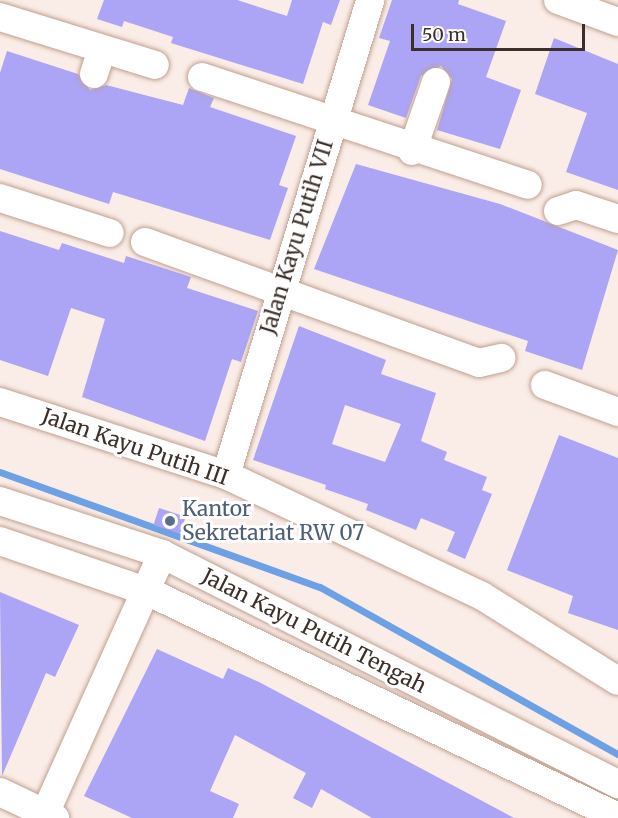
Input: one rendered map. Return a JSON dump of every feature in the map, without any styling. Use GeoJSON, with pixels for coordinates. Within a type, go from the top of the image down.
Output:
{"type":"FeatureCollection","features":[{"type":"Feature","properties":{"kind":"street","name":"Jalan Kayu Putih VII"},"geometry":{"type":"LineString","coordinates":[[226,476],[280,289],[370,0]]}},
{"type":"Feature","properties":{"kind":"street"},"geometry":{"type":"LineString","coordinates":[[558,0],[618,22]]}},
{"type":"Feature","properties":{"kind":"street"},"geometry":{"type":"LineString","coordinates":[[0,17],[98,62],[155,65]]}},
{"type":"Feature","properties":{"kind":"street"},"geometry":{"type":"LineString","coordinates":[[202,77],[331,124],[528,185]]}},
{"type":"Feature","properties":{"kind":"street"},"geometry":{"type":"LineString","coordinates":[[412,150],[436,82]]}},
{"type":"Feature","properties":{"kind":"street"},"geometry":{"type":"LineString","coordinates":[[0,198],[110,233]]}},
{"type":"Feature","properties":{"kind":"street"},"geometry":{"type":"LineString","coordinates":[[558,211],[576,205],[618,219]]}},
{"type":"Feature","properties":{"kind":"street"},"geometry":{"type":"LineString","coordinates":[[145,242],[479,363],[501,358]]}},
{"type":"Feature","properties":{"kind":"street"},"geometry":{"type":"LineString","coordinates":[[545,385],[618,412]]}},
{"type":"Feature","properties":{"kind":"street","name":"Jalan Kayu Putih III"},"geometry":{"type":"LineString","coordinates":[[0,402],[226,476],[482,597],[618,681]]}},
{"type":"Feature","properties":{"kind":"street","name":"Jalan Kayu Putih Tengah"},"geometry":{"type":"LineString","coordinates":[[0,501],[157,552],[618,783]]}},
{"type":"Feature","properties":{"kind":"street","name":"Jalan Kayu Putih Tengah"},"geometry":{"type":"LineString","coordinates":[[0,541],[143,590],[607,815]]}},
{"type":"Feature","properties":{"kind":"street"},"geometry":{"type":"LineString","coordinates":[[0,792],[48,816],[157,552]]}},
{"type":"Feature","properties":{"kind":"street"},"geometry":{"type":"LineString","coordinates":[[607,815],[618,783]]}},
{"type":"Feature","properties":{"kind":"building"},"geometry":{"type":"Polygon","coordinates":[[[104,0],[237,0],[287,16],[292,0],[340,0],[331,25],[323,22],[303,84],[171,43],[173,37],[124,21],[122,27],[97,19],[104,0]]]}},
{"type":"Feature","properties":{"kind":"building"},"geometry":{"type":"Polygon","coordinates":[[[392,0],[459,0],[458,4],[506,21],[486,77],[521,90],[500,149],[437,130],[452,79],[441,66],[421,76],[406,118],[368,105],[390,41],[379,38],[392,0]]]}},
{"type":"Feature","properties":{"kind":"building"},"geometry":{"type":"Polygon","coordinates":[[[554,38],[618,64],[618,190],[566,172],[587,113],[535,94],[554,38]]]}},
{"type":"Feature","properties":{"kind":"building"},"geometry":{"type":"Polygon","coordinates":[[[7,51],[78,74],[90,90],[106,85],[183,105],[189,88],[214,98],[210,107],[296,136],[279,185],[288,188],[270,240],[113,192],[109,204],[0,169],[0,73],[7,51]]]}},
{"type":"Feature","properties":{"kind":"building"},"geometry":{"type":"Polygon","coordinates":[[[356,164],[500,204],[618,250],[582,370],[525,351],[528,341],[314,269],[356,164]]]}},
{"type":"Feature","properties":{"kind":"building"},"geometry":{"type":"Polygon","coordinates":[[[0,231],[59,250],[62,243],[124,263],[126,256],[191,277],[187,288],[258,311],[241,362],[232,359],[205,441],[82,397],[105,319],[71,308],[48,376],[0,360],[0,231]]]}},
{"type":"Feature","properties":{"kind":"building"},"geometry":{"type":"Polygon","coordinates":[[[299,326],[386,360],[381,374],[436,393],[421,441],[447,452],[444,460],[487,477],[482,490],[492,494],[465,559],[447,551],[455,532],[421,518],[416,530],[366,510],[368,504],[325,489],[326,485],[253,460],[299,326]],[[345,405],[332,444],[385,462],[401,424],[345,405]]]}},
{"type":"Feature","properties":{"kind":"building"},"geometry":{"type":"Polygon","coordinates":[[[559,435],[618,458],[618,630],[568,613],[573,596],[507,570],[559,435]]]}},
{"type":"Feature","properties":{"kind":"building","name":"Kantor Sekretariat RW 07"},"geometry":{"type":"Polygon","coordinates":[[[159,508],[186,517],[180,534],[153,525],[159,508]]]}},
{"type":"Feature","properties":{"kind":"building"},"geometry":{"type":"Polygon","coordinates":[[[0,592],[79,625],[55,677],[46,673],[2,776],[0,592]]]}},
{"type":"Feature","properties":{"kind":"building"},"geometry":{"type":"Polygon","coordinates":[[[157,649],[223,679],[228,668],[259,682],[514,818],[372,818],[321,789],[312,808],[293,798],[306,773],[235,735],[210,791],[239,804],[233,818],[132,818],[84,796],[157,649]]]}},
{"type":"Feature","properties":{"kind":"waterway"},"geometry":{"type":"LineString","coordinates":[[0,472],[320,587],[618,754]]}},
{"type":"Feature","properties":{"kind":"place","name":"Kantor Sekretariat RW 07"},"geometry":{"type":"Point","coordinates":[170,521]}}]}
